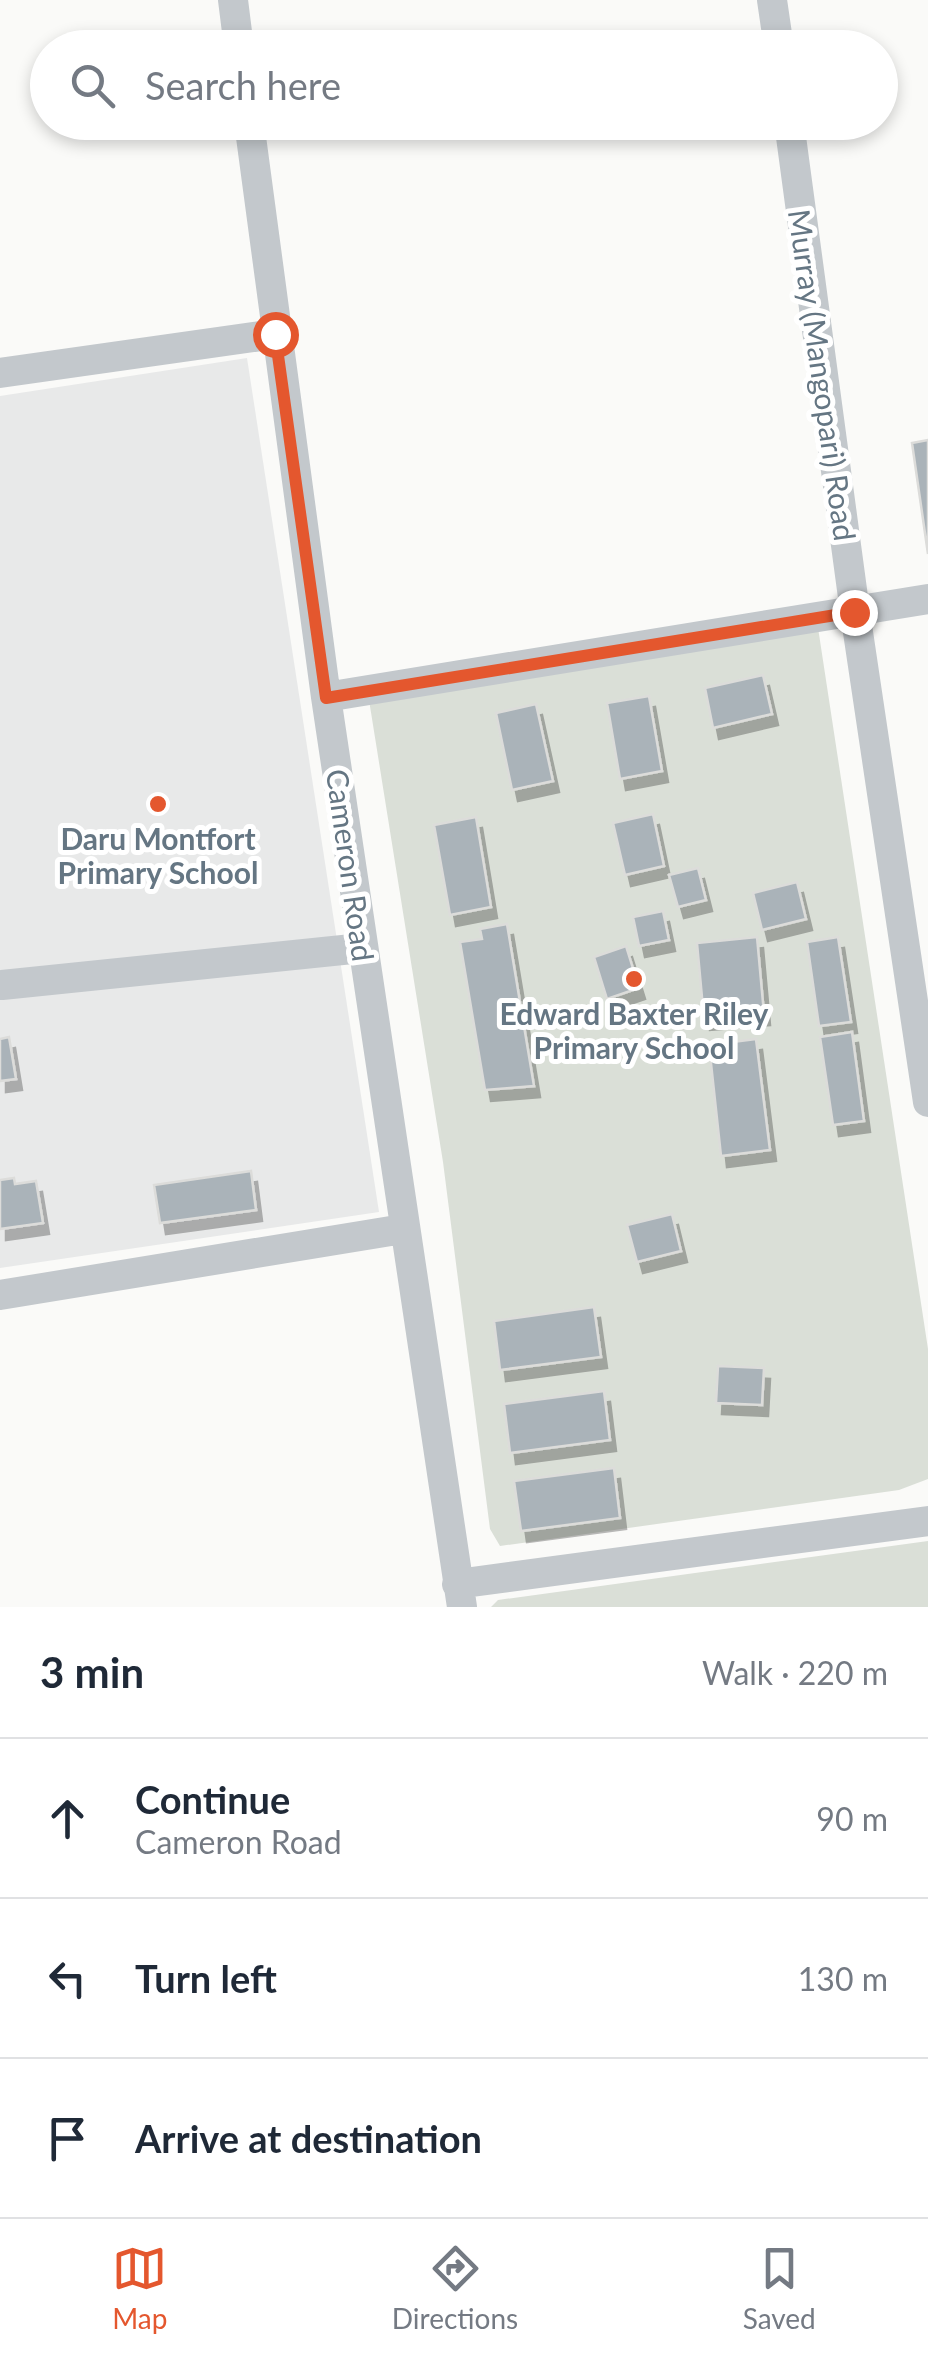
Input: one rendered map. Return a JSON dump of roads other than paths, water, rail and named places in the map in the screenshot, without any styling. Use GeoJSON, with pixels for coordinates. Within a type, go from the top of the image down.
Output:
{"type":"FeatureCollection","features":[{"type":"Feature","properties":{"kind":"street"},"geometry":{"type":"LineString","coordinates":[[233,0],[237,30]]}},
{"type":"Feature","properties":{"kind":"street"},"geometry":{"type":"LineString","coordinates":[[772,0],[776,30]]}},
{"type":"Feature","properties":{"kind":"street","name":"Cameron Road"},"geometry":{"type":"LineString","coordinates":[[251,140],[326,698],[460,1596]]}},
{"type":"Feature","properties":{"kind":"street","name":"Murray (Mangopari) Road"},"geometry":{"type":"LineString","coordinates":[[791,140],[854,612],[928,1102]]}},
{"type":"Feature","properties":{"kind":"street"},"geometry":{"type":"LineString","coordinates":[[0,373],[275,334]]}},
{"type":"Feature","properties":{"kind":"street"},"geometry":{"type":"LineString","coordinates":[[326,698],[928,599]]}},
{"type":"Feature","properties":{"kind":"street"},"geometry":{"type":"LineString","coordinates":[[2,985],[362,948]]}},
{"type":"Feature","properties":{"kind":"street"},"geometry":{"type":"LineString","coordinates":[[0,1294],[403,1229]]}},
{"type":"Feature","properties":{"kind":"street"},"geometry":{"type":"LineString","coordinates":[[460,1596],[928,1521]]}},
{"type":"Feature","properties":{"kind":"place","name":"Daru Montfort Primary School"},"geometry":{"type":"Point","coordinates":[158,804]}},
{"type":"Feature","properties":{"kind":"place","name":"Edward Baxter Riley Primary School"},"geometry":{"type":"Point","coordinates":[634,979]}}]}
